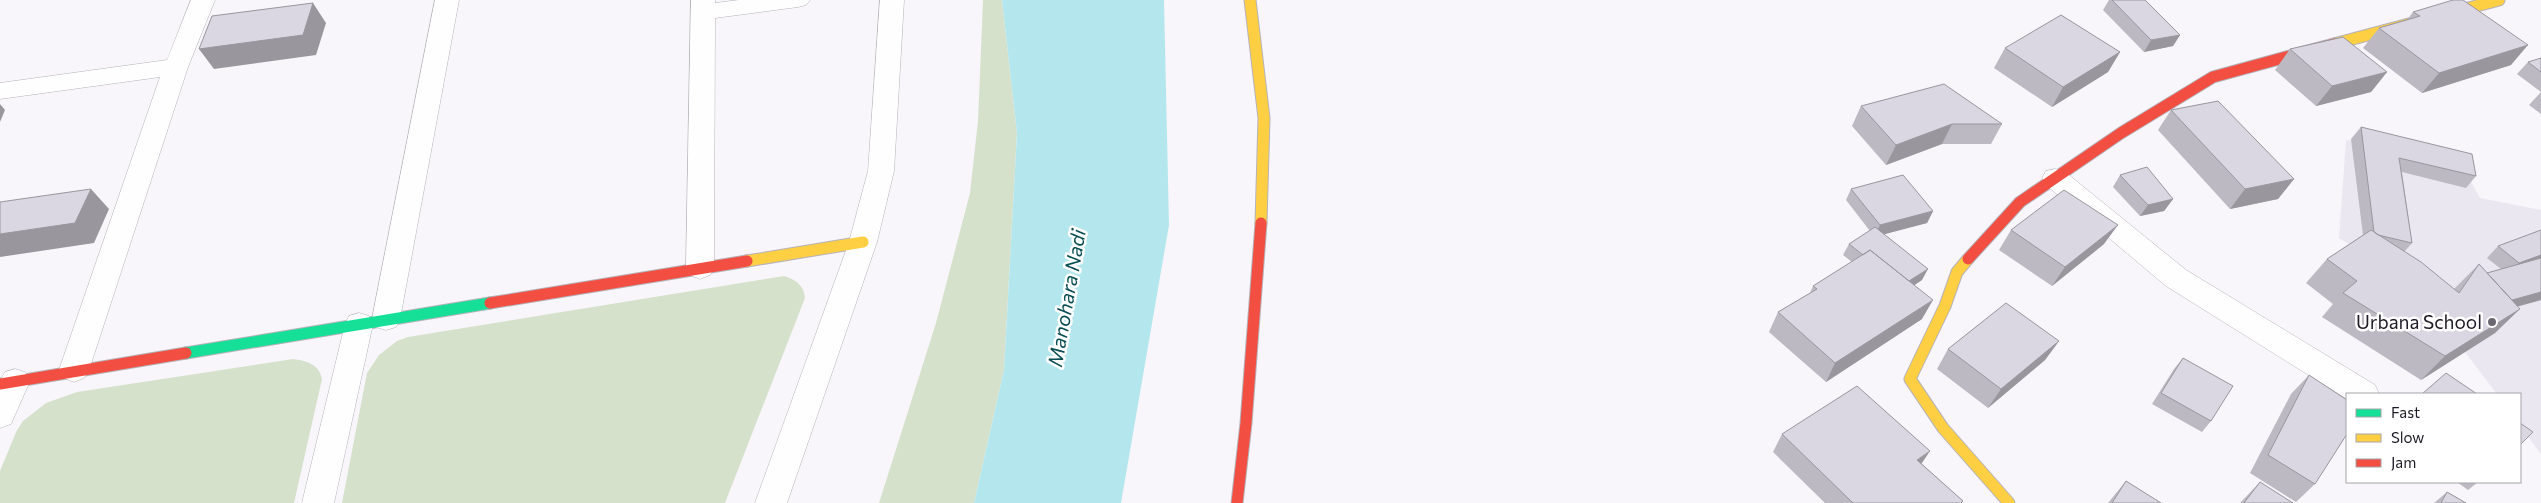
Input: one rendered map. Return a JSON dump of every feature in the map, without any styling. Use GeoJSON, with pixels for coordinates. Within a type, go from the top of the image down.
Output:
{"type":"FeatureCollection","features":[{"type":"Feature","properties":{"kind":"street"},"geometry":{"type":"LineString","coordinates":[[74,370],[176,67],[204,0]]}},
{"type":"Feature","properties":{"kind":"street"},"geometry":{"type":"LineString","coordinates":[[318,503],[372,322],[447,0]]}},
{"type":"Feature","properties":{"kind":"street"},"geometry":{"type":"LineString","coordinates":[[700,268],[703,6],[798,0]]}},
{"type":"Feature","properties":{"kind":"street"},"geometry":{"type":"LineString","coordinates":[[771,503],[794,444],[863,242],[881,170],[892,0]]}},
{"type":"Feature","properties":{"kind":"street"},"geometry":{"type":"LineString","coordinates":[[1237,503],[1246,422],[1263,189],[1264,118],[1250,0]]}},
{"type":"Feature","properties":{"kind":"street"},"geometry":{"type":"LineString","coordinates":[[2009,503],[1970,461],[1927,408],[1910,379],[1945,306],[1957,272],[1993,229],[2020,202],[2121,133],[2213,77],[2500,0]]}},
{"type":"Feature","properties":{"kind":"street"},"geometry":{"type":"LineString","coordinates":[[0,91],[176,67]]}},
{"type":"Feature","properties":{"kind":"street"},"geometry":{"type":"LineString","coordinates":[[2055,178],[2176,278],[2362,393]]}},
{"type":"Feature","properties":{"kind":"street"},"geometry":{"type":"LineString","coordinates":[[0,415],[8,382],[863,242]]}},
{"type":"Feature","properties":{"kind":"shaded area","name":"Urbana School"},"geometry":{"type":"Polygon","coordinates":[[[2346,140],[2453,149],[2480,198],[2541,210],[2541,454],[2521,427],[2521,393],[2496,393],[2411,281],[2339,238],[2346,140]]]}},
{"type":"Feature","properties":{"kind":"green space"},"geometry":{"type":"Polygon","coordinates":[[[983,0],[1002,0],[1017,133],[1004,370],[974,503],[879,503],[936,323],[970,193],[978,121],[983,0]]]}},
{"type":"Feature","properties":{"kind":"green space"},"geometry":{"type":"Polygon","coordinates":[[[784,276],[799,284],[805,298],[725,503],[342,503],[367,373],[379,355],[397,341],[408,337],[784,276]]]}},
{"type":"Feature","properties":{"kind":"green space"},"geometry":{"type":"Polygon","coordinates":[[[293,359],[312,364],[318,370],[322,379],[294,503],[0,503],[0,471],[17,430],[23,421],[46,403],[77,392],[293,359]]]}},
{"type":"Feature","properties":{"kind":"water","name":"Manohara Nadi"},"geometry":{"type":"Polygon","coordinates":[[[1002,0],[1164,0],[1169,225],[1121,503],[974,503],[1004,370],[1017,133],[1002,0]]]}},
{"type":"Feature","properties":{"kind":"building"},"geometry":{"type":"Polygon","coordinates":[[[2112,0],[2145,0],[2180,35],[2151,40],[2112,0]]]}},
{"type":"Feature","properties":{"kind":"building"},"geometry":{"type":"Polygon","coordinates":[[[2453,0],[2463,0],[2528,45],[2439,73],[2379,28],[2420,16],[2413,12],[2453,0]]]}},
{"type":"Feature","properties":{"kind":"building"},"geometry":{"type":"Polygon","coordinates":[[[313,3],[303,35],[199,49],[212,16],[313,3]]]}},
{"type":"Feature","properties":{"kind":"building"},"geometry":{"type":"Polygon","coordinates":[[[2061,15],[2120,52],[2063,87],[2005,48],[2061,15]]]}},
{"type":"Feature","properties":{"kind":"building"},"geometry":{"type":"Polygon","coordinates":[[[2343,37],[2387,72],[2332,86],[2290,49],[2343,37]]]}},
{"type":"Feature","properties":{"kind":"building"},"geometry":{"type":"Polygon","coordinates":[[[2541,58],[2541,72],[2528,62],[2541,58]]]}},
{"type":"Feature","properties":{"kind":"building"},"geometry":{"type":"Polygon","coordinates":[[[1944,84],[2002,124],[1952,124],[1896,145],[1861,106],[1944,84]]]}},
{"type":"Feature","properties":{"kind":"building"},"geometry":{"type":"Polygon","coordinates":[[[2218,101],[2294,179],[2245,189],[2171,110],[2218,101]]]}},
{"type":"Feature","properties":{"kind":"building"},"geometry":{"type":"Polygon","coordinates":[[[2361,127],[2472,154],[2476,176],[2399,158],[2412,243],[2378,235],[2374,232],[2361,127]]]}},
{"type":"Feature","properties":{"kind":"building"},"geometry":{"type":"Polygon","coordinates":[[[2147,167],[2173,199],[2148,205],[2120,175],[2147,167]]]}},
{"type":"Feature","properties":{"kind":"building"},"geometry":{"type":"Polygon","coordinates":[[[1903,175],[1933,211],[1880,225],[1851,189],[1903,175]]]}},
{"type":"Feature","properties":{"kind":"building"},"geometry":{"type":"Polygon","coordinates":[[[91,189],[75,223],[0,234],[0,202],[91,189]]]}},
{"type":"Feature","properties":{"kind":"building"},"geometry":{"type":"Polygon","coordinates":[[[2064,190],[2118,225],[2065,267],[2011,230],[2064,190]]]}},
{"type":"Feature","properties":{"kind":"building"},"geometry":{"type":"Polygon","coordinates":[[[1875,227],[1928,269],[1909,281],[1870,250],[1863,255],[1849,244],[1875,227]]]}},
{"type":"Feature","properties":{"kind":"building"},"geometry":{"type":"Polygon","coordinates":[[[2371,230],[2421,262],[2459,293],[2479,264],[2520,309],[2445,356],[2343,293],[2357,281],[2327,259],[2371,230]]]}},
{"type":"Feature","properties":{"kind":"building"},"geometry":{"type":"Polygon","coordinates":[[[2541,230],[2541,255],[2519,263],[2498,246],[2541,230]]]}},
{"type":"Feature","properties":{"kind":"building"},"geometry":{"type":"Polygon","coordinates":[[[1870,250],[1933,300],[1835,363],[1778,312],[1817,289],[1813,286],[1870,250]]]}},
{"type":"Feature","properties":{"kind":"building"},"geometry":{"type":"Polygon","coordinates":[[[2541,258],[2541,292],[2512,300],[2487,273],[2541,258]]]}},
{"type":"Feature","properties":{"kind":"building"},"geometry":{"type":"Polygon","coordinates":[[[2006,303],[2059,341],[2001,389],[1948,349],[2006,303]]]}},
{"type":"Feature","properties":{"kind":"building"},"geometry":{"type":"Polygon","coordinates":[[[2183,358],[2233,386],[2211,421],[2161,393],[2183,358]]]}},
{"type":"Feature","properties":{"kind":"building"},"geometry":{"type":"Polygon","coordinates":[[[2446,373],[2476,393],[2423,393],[2446,373]]]}},
{"type":"Feature","properties":{"kind":"building"},"geometry":{"type":"Polygon","coordinates":[[[2309,375],[2346,399],[2346,436],[2315,484],[2268,455],[2309,375]]]}},
{"type":"Feature","properties":{"kind":"building"},"geometry":{"type":"Polygon","coordinates":[[[1857,386],[1930,451],[1917,460],[1963,501],[1961,503],[1853,503],[1782,434],[1857,386]]]}},
{"type":"Feature","properties":{"kind":"building"},"geometry":{"type":"Polygon","coordinates":[[[2521,424],[2533,432],[2521,444],[2521,424]]]}},
{"type":"Feature","properties":{"kind":"building"},"geometry":{"type":"Polygon","coordinates":[[[2126,481],[2161,503],[2112,503],[2126,481]]]}},
{"type":"Feature","properties":{"kind":"building"},"geometry":{"type":"Polygon","coordinates":[[[2260,482],[2293,503],[2244,503],[2260,482]]]}},
{"type":"Feature","properties":{"kind":"building"},"geometry":{"type":"Polygon","coordinates":[[[2447,492],[2466,503],[2441,503],[2447,492]]]}},
{"type":"Feature","properties":{"kind":"traffic: fast"},"geometry":{"type":"LineString","coordinates":[[186,353],[490,303]]}},
{"type":"Feature","properties":{"kind":"traffic: slow"},"geometry":{"type":"LineString","coordinates":[[1250,0],[1264,118],[1261,223]]}},
{"type":"Feature","properties":{"kind":"traffic: slow"},"geometry":{"type":"LineString","coordinates":[[2334,44],[2499,0]]}},
{"type":"Feature","properties":{"kind":"traffic: slow"},"geometry":{"type":"LineString","coordinates":[[747,261],[863,242]]}},
{"type":"Feature","properties":{"kind":"traffic: slow"},"geometry":{"type":"LineString","coordinates":[[1968,259],[1957,272],[1945,306],[1910,379],[1943,428],[2009,503]]}},
{"type":"Feature","properties":{"kind":"traffic: jam"},"geometry":{"type":"LineString","coordinates":[[1968,259],[2020,202],[2121,133],[2213,77],[2334,44]]}},
{"type":"Feature","properties":{"kind":"traffic: jam"},"geometry":{"type":"LineString","coordinates":[[1237,503],[1246,423],[1261,223]]}},
{"type":"Feature","properties":{"kind":"traffic: jam"},"geometry":{"type":"LineString","coordinates":[[490,303],[747,261]]}},
{"type":"Feature","properties":{"kind":"traffic: jam"},"geometry":{"type":"LineString","coordinates":[[0,384],[186,353]]}},
{"type":"Feature","properties":{"kind":"place","name":"Urbana School"},"geometry":{"type":"Point","coordinates":[2492,322]}}]}
